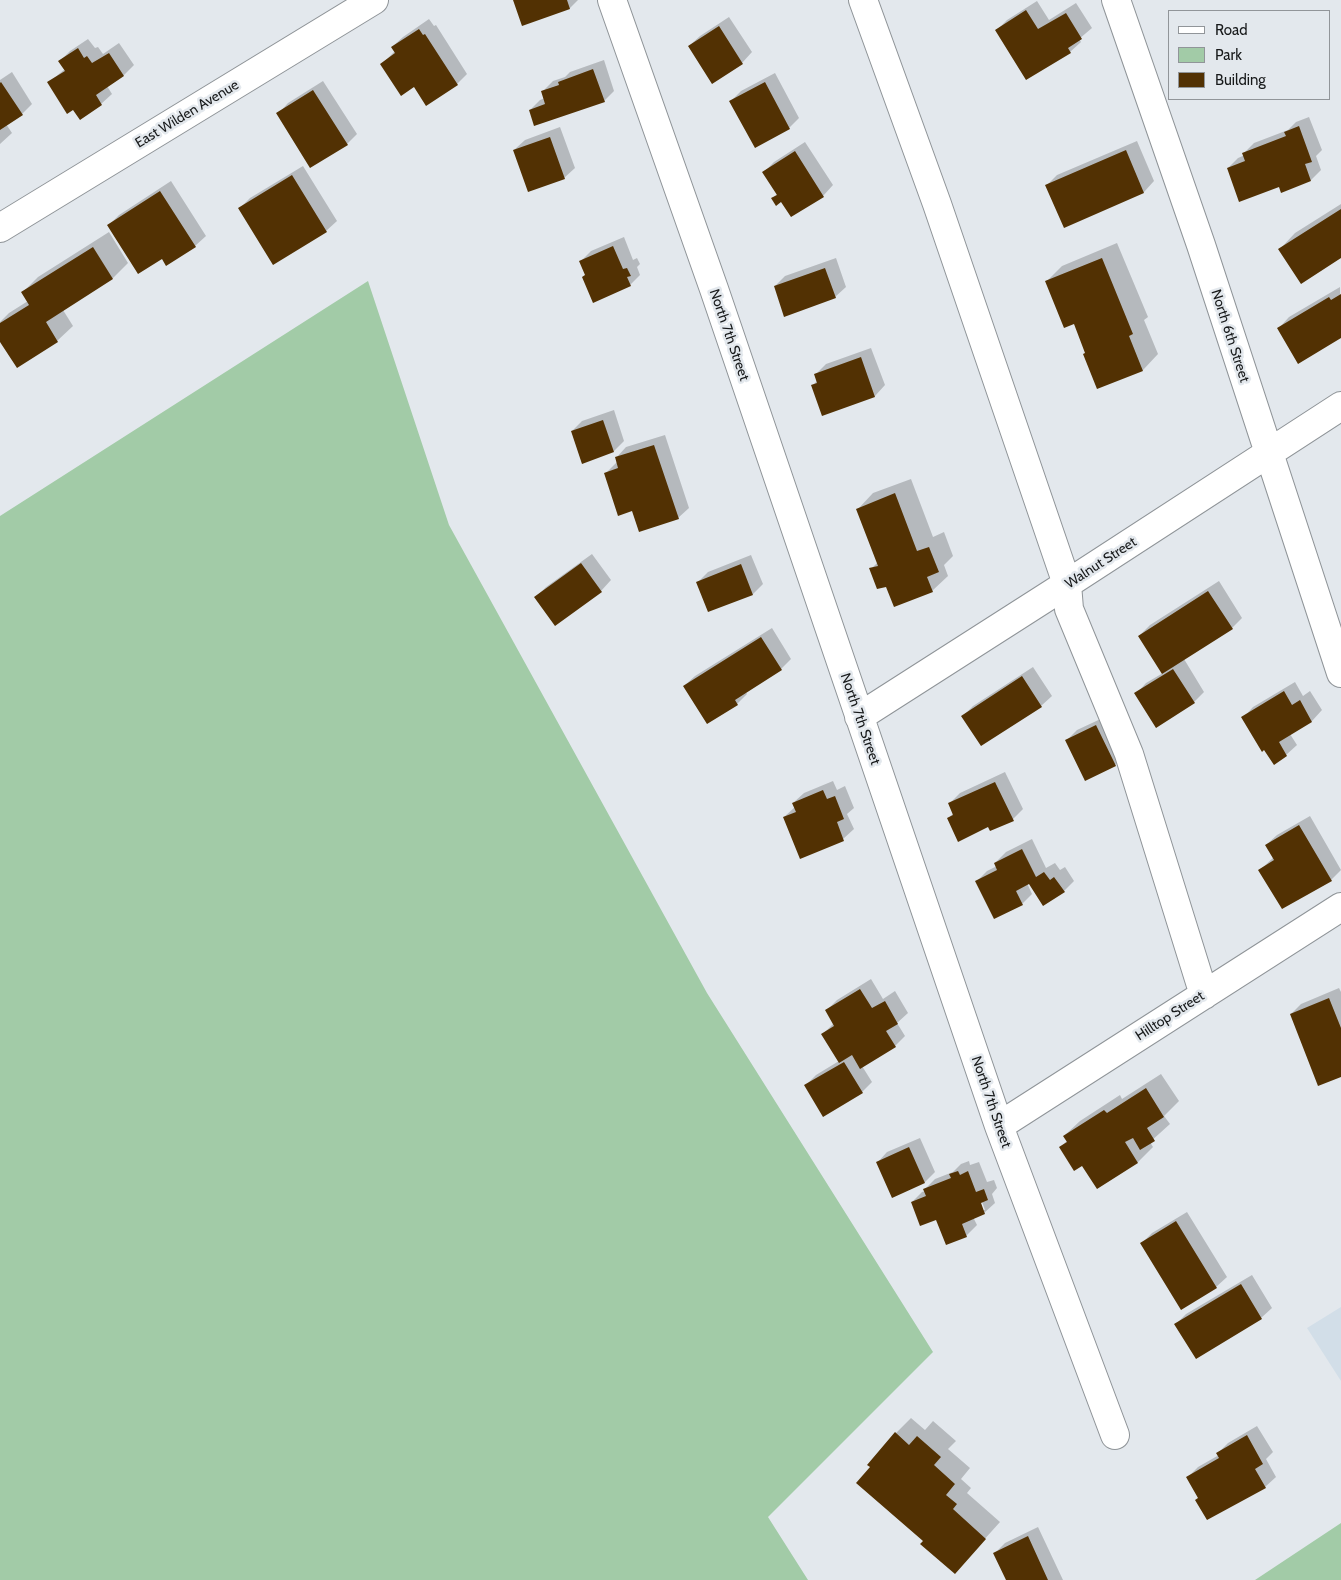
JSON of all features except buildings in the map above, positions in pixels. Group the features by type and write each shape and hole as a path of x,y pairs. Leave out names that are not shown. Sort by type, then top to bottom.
{"street":[{"name":"East Wilden Avenue","path":"0,228 374,0"},
{"name":"North 7th Street","path":"612,0 720,308 999,1126 1115,1435"},
{"path":"863,0 937,204 1067,584 1070,609 1129,754 1204,995"},
{"name":"North 6th Street","path":"1116,0 1201,245 1341,673"},
{"name":"Walnut Street","path":"859,717 1341,406"},
{"name":"Hilltop Street","path":"999,1126 1341,907"}],"shaded area":[{"path":"1341,1307 1341,1381 1307,1328"}],"green space":[{"path":"368,281 449,525 707,993 933,1352 768,1517 808,1580 0,1580 0,516"},
{"path":"1341,1523 1341,1580 1255,1580"}]}
